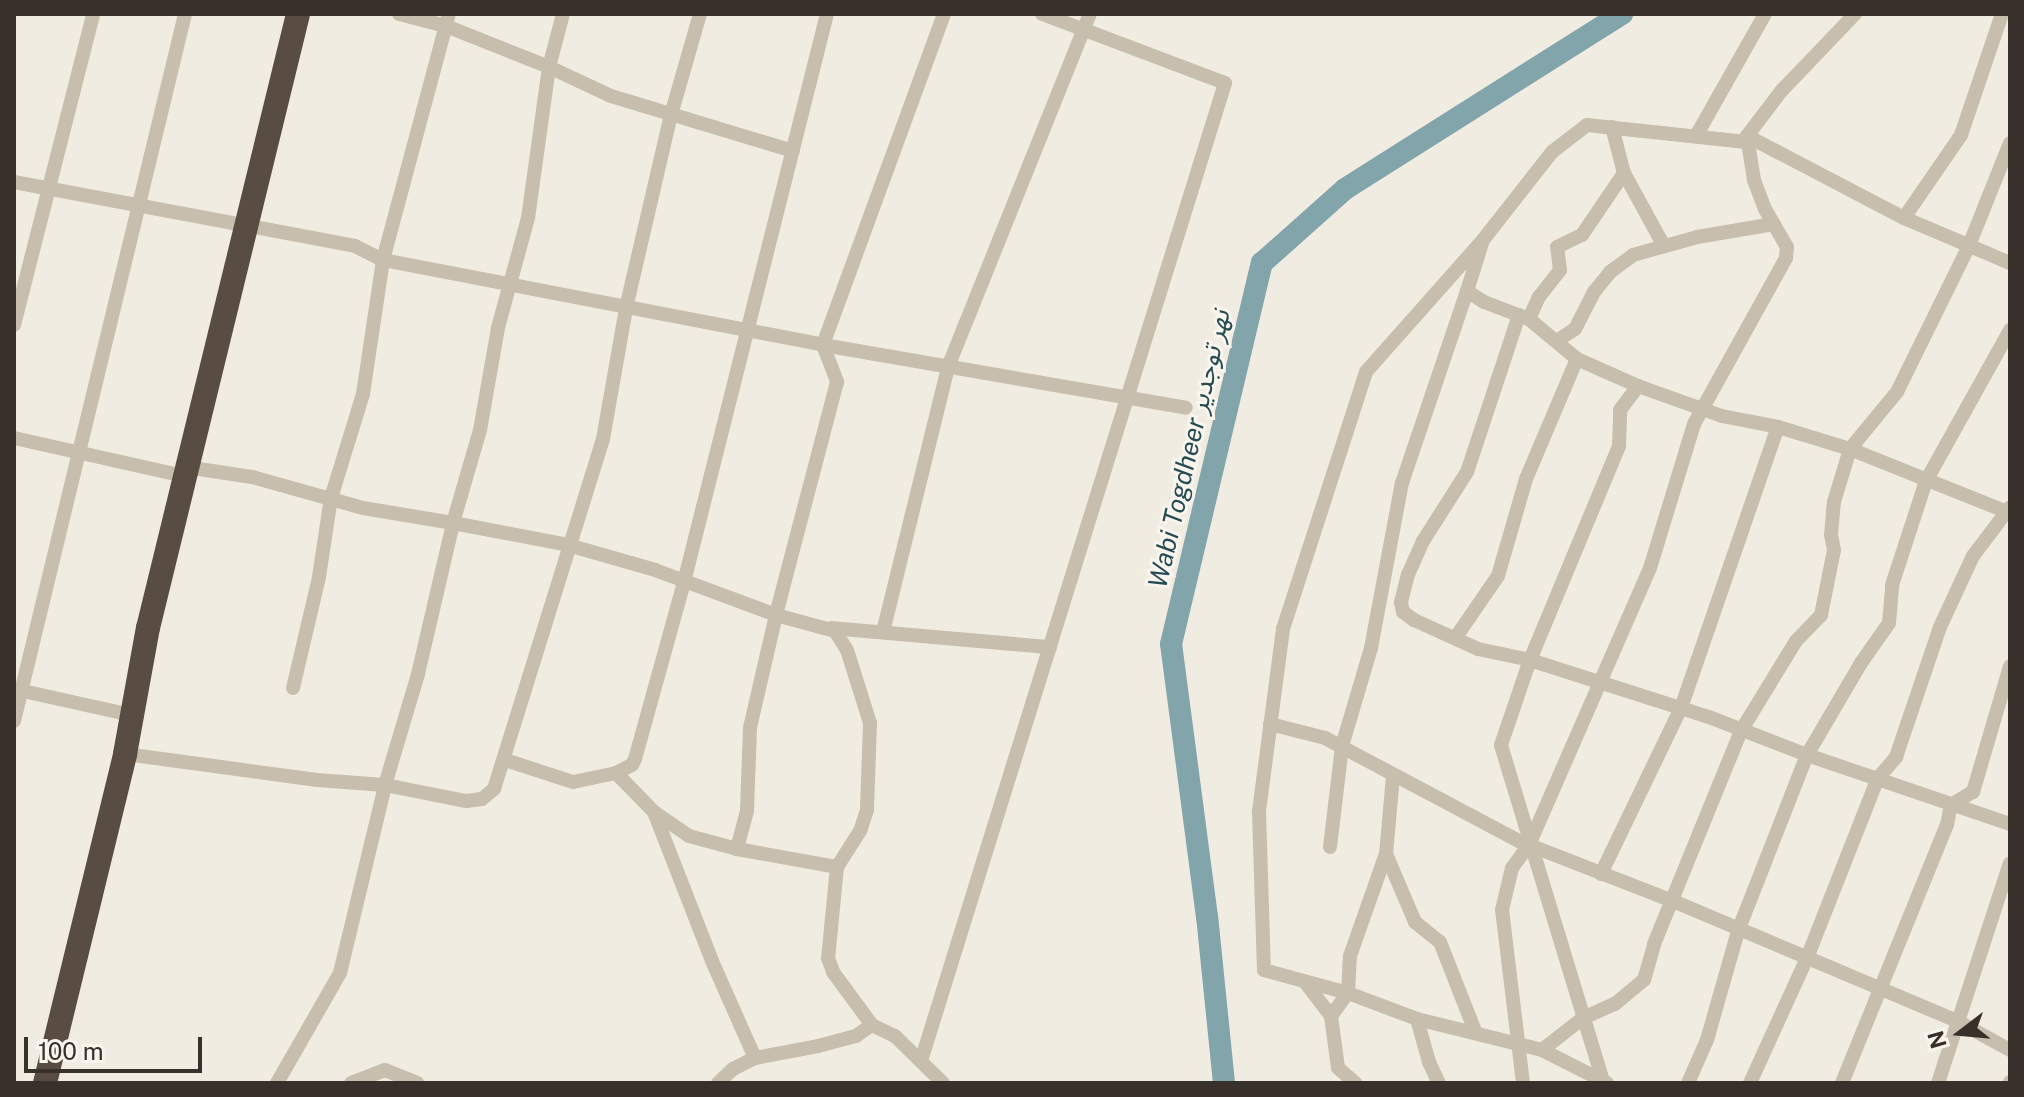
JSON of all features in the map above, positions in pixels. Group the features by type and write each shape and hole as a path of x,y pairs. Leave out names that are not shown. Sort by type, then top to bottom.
{"highway":[{"path":"45,1083 125,754 185,471 298,14"}],"street":[{"path":"14,325 93,14"},
{"path":"14,721 17,690 80,453 185,14"},
{"path":"399,14 447,20 611,96 793,151"},
{"path":"277,1083 332,992 340,973 385,785 418,674 453,523 480,430 498,328 528,218 549,67 563,14"},
{"path":"125,754 317,780 385,785 466,801 482,799 494,789 603,439 626,308 671,115 700,14"},
{"path":"505,760 573,782 616,773 632,765 635,759 684,582 827,14"},
{"path":"737,849 747,811 750,728 837,382 823,345 944,14"},
{"path":"921,1061 1225,83 1042,14"},
{"path":"883,632 948,367 1090,14"},
{"path":"1696,136 1765,14"},
{"path":"1523,1083 1502,910 1512,868 1529,845 1596,684 1650,568 1694,424 1786,258 1787,247 1754,180 1746,139 1782,90 1855,14"},
{"path":"1904,218 1961,135 2002,14"},
{"path":"293,688 319,577 331,498 363,394 383,260 447,20"},
{"path":"1605,1082 1542,1050 1417,1019 1348,993 1264,970 1259,812 1283,629 1366,372 1483,240 1552,152 1587,125 1746,139 1904,218 1968,248 2010,263"},
{"path":"1612,127 1624,173 1664,246"},
{"path":"1542,1050 1583,1018 1615,1004 1644,980 1654,944 1741,731 1796,641 1821,615 1834,550 1831,535 1834,502 1850,449 1897,392 1968,248 2010,143"},
{"path":"1624,173 1582,235 1557,247 1560,270 1524,317 1467,472 1423,541 1402,596 1403,612 1414,620 1492,654 1530,660 1596,684 1681,708 1807,755 2010,824"},
{"path":"14,182 355,246 383,260 626,308 1186,408"},
{"path":"1558,340 1575,329 1610,272 1633,255 1774,224"},
{"path":"1330,847 1342,746 1371,648 1402,483 1483,240"},
{"path":"1467,291 1484,302 1524,317 1558,340 1577,359 1638,386 1703,410 1778,427 1850,449 2009,511 1973,556 1940,627 1896,757 1878,778 1807,958 1750,1083"},
{"path":"1688,1083 1707,1040 1738,931 1807,755 1861,663 1889,623 1892,585 1926,481 2010,330"},
{"path":"1456,637 1498,576 1526,479 1577,359"},
{"path":"1605,1082 1529,845 1501,745 1530,660 1619,446 1620,410 1638,386"},
{"path":"1601,874 1681,708 1778,427"},
{"path":"14,438 185,471 252,477 363,508 568,545 776,615 831,628 1050,647"},
{"path":"831,628 847,650 870,723 867,810 860,831 837,867 828,958 833,972 872,1025 895,1036 943,1083"},
{"path":"1842,1083 1947,825 1951,805 1973,792 2010,666"},
{"path":"17,690 131,715"},
{"path":"1270,724 1342,746 1393,776 1529,845 1673,901 1959,1022 2010,1050"},
{"path":"616,773 654,812 689,836 737,849 837,867"},
{"path":"1331,1016 1348,993 1350,956 1386,854 1393,776"},
{"path":"654,812 712,961 755,1058"},
{"path":"1386,854 1415,922 1440,942 1475,1031"},
{"path":"1938,1083 2010,863"},
{"path":"1304,982 1331,1016 1338,1068 1355,1083"},
{"path":"1417,1019 1429,1062 1439,1083"},
{"path":"718,1083 733,1069 755,1058 856,1036 872,1025"},
{"path":"351,1083 385,1070 417,1083"}],"waterway":[{"name":"Wabi Togdheer نهر توجدير","path":"1224,1083 1207,917 1171,644 1262,263 1345,189 1622,14"}]}
